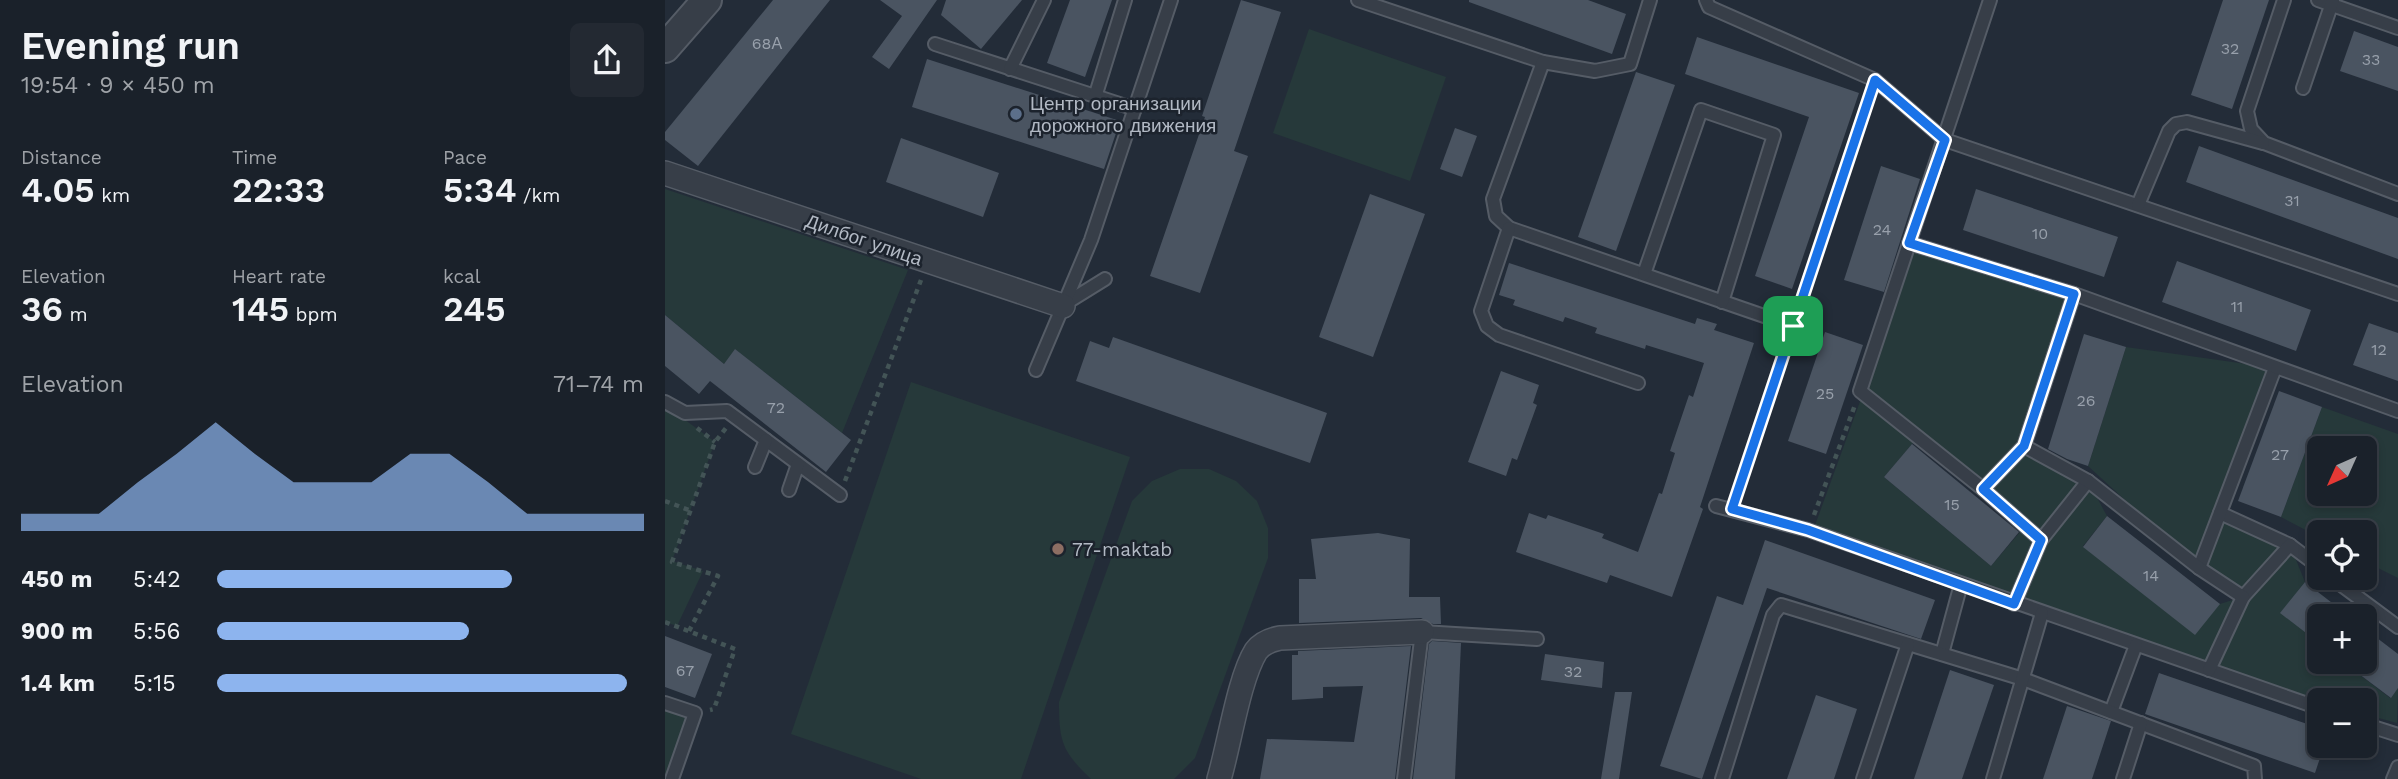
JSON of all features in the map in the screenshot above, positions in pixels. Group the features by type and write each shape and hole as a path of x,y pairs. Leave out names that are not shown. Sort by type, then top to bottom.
{"street":[{"path":"665,48 707,0"},
{"name":"Дилбог улица","path":"665,173 1063,306"},
{"path":"1219,779 1243,684 1255,652 1269,640 1422,632"}],"lane":[{"path":"1010,69 1044,0"},
{"path":"1095,97 1125,0"},
{"path":"1036,370 1091,240 1171,0"},
{"path":"1358,0 1543,62 1595,71 1630,64 1650,0"},
{"path":"1706,0 1709,6 1875,80 1945,140 2398,294"},
{"path":"1990,0 1860,391 1983,489 2041,540"},
{"path":"2264,143 2251,129 2247,111 2284,0"},
{"path":"2318,0 2398,28"},
{"path":"2302,88 2333,0"},
{"path":"935,44 1135,109"},
{"path":"1543,62 1493,199 1496,216 1509,228 1793,326"},
{"path":"1644,274 1701,110 1774,135 1722,302"},
{"path":"2139,205 2169,131 2176,124 2187,122 2264,143 2398,194"},
{"path":"1509,228 1481,311 1487,326 1499,335 1638,383"},
{"path":"1909,243 2074,294 2398,411"},
{"path":"1063,306 1105,279"},
{"path":"1983,489 2024,446 2074,294"},
{"path":"2199,568 2275,368"},
{"path":"665,402 685,413 727,411 840,495"},
{"path":"755,467 766,440"},
{"path":"2024,446 2088,481 2199,568 2243,597"},
{"path":"789,490 797,464"},
{"path":"2014,604 2041,540 2088,481"},
{"path":"1716,506 1808,530 2014,604 2307,704"},
{"path":"2220,513 2290,545 2307,558"},
{"path":"2209,670 2243,597 2290,545"},
{"path":"1942,654 1961,584"},
{"path":"2348,590 2398,628"},
{"path":"1722,779 1773,615 1781,605 2023,679 2253,766 2255,779"},
{"path":"1993,779 2042,613"},
{"path":"1404,779 1422,632 1537,639"},
{"path":"1863,779 1907,644"},
{"path":"2111,712 2136,645"},
{"path":"665,703 695,713 672,779"},
{"path":"2123,779 2141,723"},
{"path":"2377,728 2398,735"},
{"path":"2393,779 2398,767"}],"path":[{"path":"1732,509 1875,80"},
{"path":"840,495 927,261"},
{"path":"1808,530 1860,391"},
{"path":"689,631 718,576 672,562 715,442 736,417"},
{"path":"665,501 689,510"},
{"path":"665,622 735,649 714,709 695,713"}],"shaded area":[{"path":"1309,29 1446,77 1410,181 1273,133"},
{"path":"665,189 908,270 842,433 736,350 724,364 665,315"},
{"path":"1909,243 2074,294 2025,445 2088,481 2107,516 2083,546 2220,604 2242,597 2199,568 2088,466 2126,347 2275,368 2220,513 2290,545 2305,582 2281,613 2307,634 2307,674 2359,674 2377,688 2307,688 2307,698 2209,670 1814,528 1862,396 1913,443 1884,477 1991,566 2020,532 2039,539 1864,389"},
{"path":"911,382 1130,457 1021,779 921,779 791,734"},
{"path":"665,405 715,442 672,561 703,571 677,626 665,622"},
{"path":"2322,407 2398,434 2398,578 2377,568 2377,520 2307,520 2307,531 2281,517 2307,447 2307,506 2377,506 2377,436 2311,436"},
{"path":"1180,469 1209,469 1236,481 1257,501 1268,528 1268,558 1195,758 1174,779 1091,779 1074,761 1064,745 1059,702 1132,501 1152,481"},
{"path":"2377,688 2390,698 2398,688 2397,723 2377,718"},
{"path":"665,708 686,716 665,778"}],"building":[{"path":"773,0 830,0 698,166 665,140 665,132"},
{"path":"880,0 937,0 889,69 872,57 902,16"},
{"path":"946,0 1022,0 981,49 941,15"},
{"path":"1070,0 1112,0 1085,77 1047,63"},
{"path":"1241,0 1281,12 1234,151 1248,156 1200,293 1150,276 1205,117 1202,116"},
{"path":"1469,0 1588,0 1626,14 1612,54"},
{"path":"2223,0 2269,0 2232,109 2191,95"},
{"path":"2354,31 2398,47 2398,91 2340,71"},
{"path":"1697,37 1859,93 1792,289 1755,276 1809,117 1685,74"},
{"name":"Центр организации дорожного движения","path":"927,59 1120,121 1104,169 912,107"},
{"path":"1636,72 1675,85 1616,251 1578,237"},
{"path":"1455,128 1477,136 1462,177 1440,169"},
{"path":"901,138 999,173 983,217 886,182"},
{"path":"2199,146 2398,218 2398,259 2186,182"},
{"path":"1881,166 1920,179 1884,292 1844,280"},
{"path":"1976,189 2118,237 2104,277 1963,230"},
{"path":"1370,194 1425,214 1373,357 1319,337"},
{"path":"2177,261 2311,310 2296,351 2162,302"},
{"path":"1509,263 1695,324 1697,318 1717,324 1714,330 1754,343 1700,507 1703,509 1672,597 1610,575 1607,583 1516,552 1529,513 1546,519 1548,515 1604,534 1602,538 1638,552 1659,493 1662,494 1675,453 1670,451 1689,395 1693,397 1704,363 1646,345 1645,349 1595,333 1597,328 1565,317 1563,322 1513,305 1515,300 1499,295"},
{"path":"665,315 724,364 735,349 851,440 826,472 710,381 699,394 665,366"},
{"path":"2369,323 2398,333 2398,381 2353,365"},
{"path":"1825,332 1863,345 1826,454 1788,441"},
{"path":"2084,334 2126,347 2088,466 2048,449"},
{"path":"1113,337 1327,413 1310,463 1076,381 1090,341 1109,348"},
{"path":"1501,371 1539,385 1533,403 1537,405 1517,460 1512,458 1506,476 1468,462"},
{"path":"2279,391 2322,407 2311,436 2307,436 2307,447 2281,517 2238,501"},
{"path":"1912,444 2019,532 1991,566 1884,477"},
{"path":"2107,516 2220,604 2195,635 2083,547"},
{"path":"1378,533 1410,539 1409,597 1440,597 1441,624 1433,624 1421,618 1299,623 1299,579 1316,579 1311,539"},
{"path":"1765,540 1935,600 1921,639 1767,588 1702,779 1660,766 1717,596 1743,605"},
{"path":"2305,582 2307,590 2315,590 2333,604 2307,604 2307,634 2280,613"},
{"path":"665,636 712,654 695,698 665,687"},
{"path":"2377,638 2398,654 2398,688 2391,698 2359,674 2377,674"},
{"path":"1432,641 1461,643 1455,779 1413,779 1429,644"},
{"path":"1411,646 1395,779 1260,779 1267,739 1354,742 1363,686 1323,687 1323,698 1292,700 1292,655 1298,655 1298,651"},
{"path":"1545,654 1604,662 1602,688 1541,680"},
{"path":"1950,670 1994,685 1962,779 1914,779"},
{"path":"2159,673 2307,724 2307,758 2320,758 2315,773 2145,714"},
{"path":"1615,692 1632,692 1619,779 1601,779"},
{"path":"1816,695 1857,709 1834,779 1787,779"},
{"path":"2067,706 2111,721 2092,779 2043,779"}],"place":[{"name":"Центр организации дорожного движения","path":"1016,114"},
{"name":"77-maktab","path":"1058,549"}],"route":[{"path":"1875,80 1945,140 1909,243 2074,294 2024,446 1983,489 2041,540 2014,604 1808,530 1732,509 1793,326 1875,80"}]}
